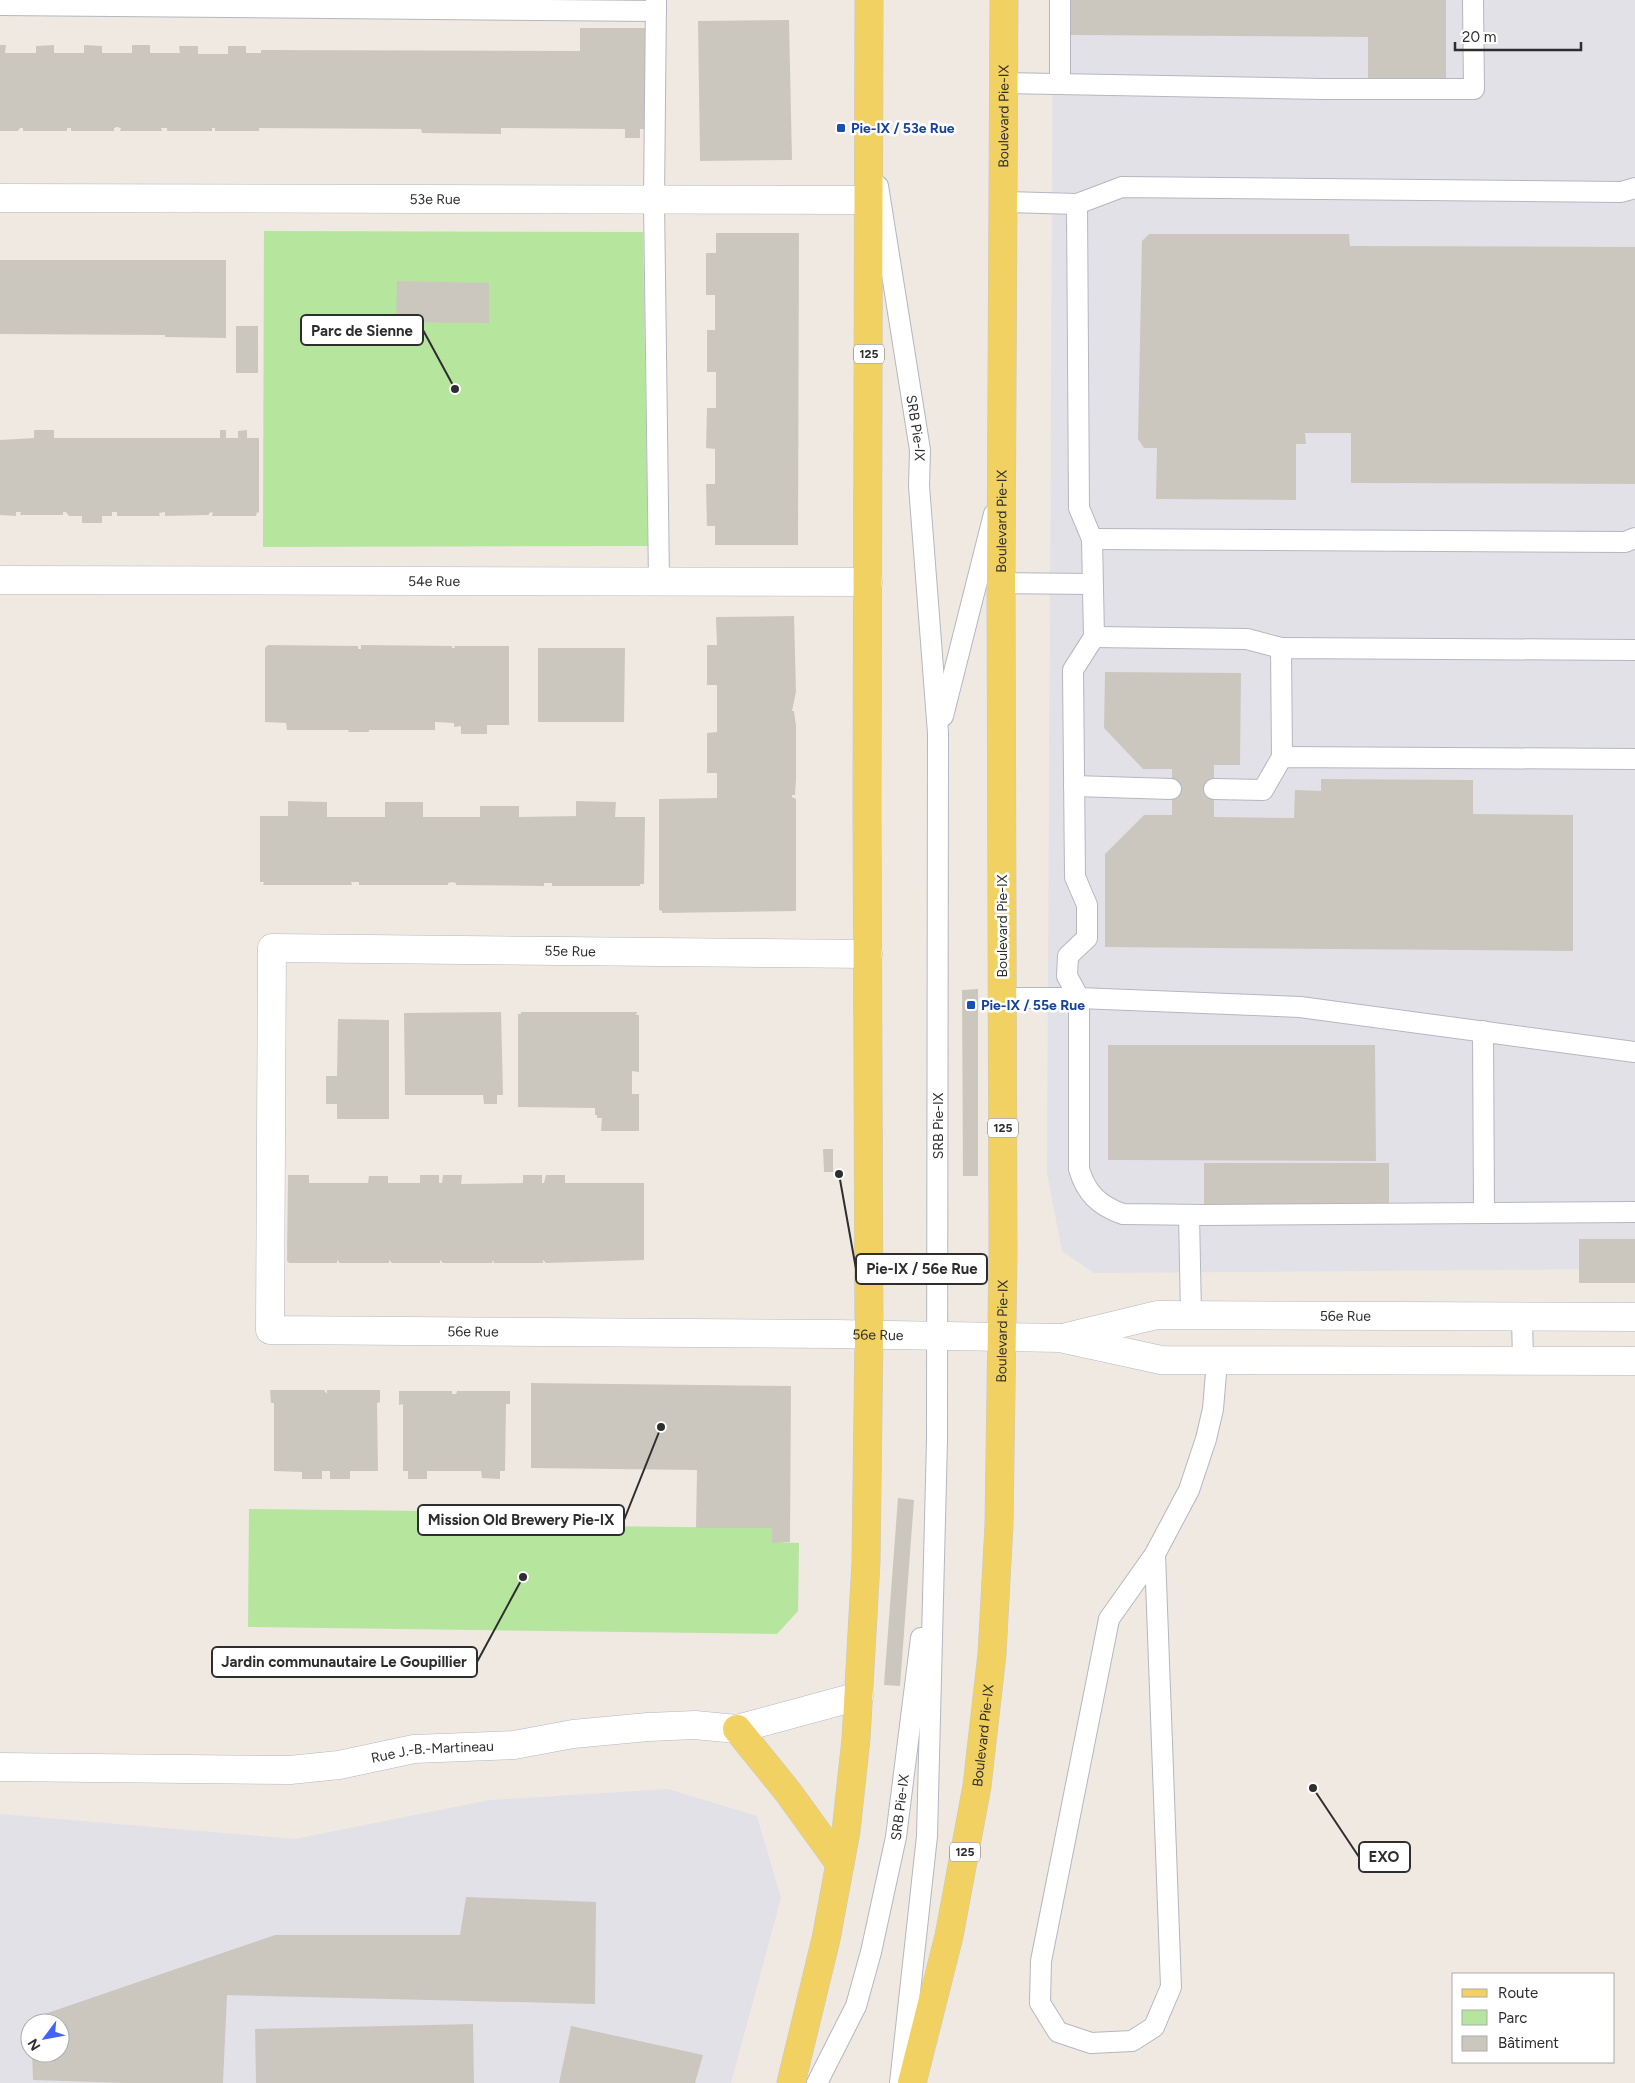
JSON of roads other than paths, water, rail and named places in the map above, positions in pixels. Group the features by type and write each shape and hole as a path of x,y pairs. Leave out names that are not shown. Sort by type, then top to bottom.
{"main road":[{"name":"125","path":"791,2083 826,1939 851,1795 859,1696 866,1562 869,1335 869,0"},
{"name":"Boulevard Pie-IX","path":"912,2083 949,1936 983,1746 992,1644 999,1525 1003,1255 1001,583 1004,0"},
{"path":"737,1729 788,1792 840,1864"}],"street":[{"name":"53e Rue","path":"0,198 869,200"},
{"name":"54e Rue","path":"0,580 868,582"},
{"name":"55e Rue","path":"272,948 868,954"},
{"name":"56e Rue","path":"272,948 270,1330 1060,1338 1161,1360 1635,1361"},
{"name":"56e Rue","path":"1060,1338 1158,1315 1635,1317"},
{"name":"Rue J.-B.-Martineau","path":"0,1767 290,1770 339,1765 414,1749 514,1745 573,1734 648,1727 695,1725 737,1729 859,1696"}],"lane":[{"path":"1060,0 1060,84"},
{"path":"1004,83 1323,89 1474,89 1473,0"},
{"path":"0,5 656,6 654,201 659,582"},
{"name":"SRB Pie-IX","path":"869,127 920,450 919,486 938,733 938,1336 936,1519 927,1836 900,2083"},
{"path":"1003,202 1077,204 1122,187 1621,192 1635,188"},
{"path":"1077,204 1079,508 1092,540 1094,637 1073,670 1075,877 1087,905 1087,938 1068,956 1068,976 1079,998 1078,1158 1079,1169 1087,1189 1102,1205 1123,1214 1635,1212"},
{"name":"SRB Pie-IX","path":"938,733 1002,485"},
{"path":"1092,540 1625,542 1635,538"},
{"path":"1001,583 1092,584"},
{"path":"1094,637 1247,638 1281,648 1635,650"},
{"path":"1214,788 1263,790 1282,757 1281,648"},
{"path":"1282,757 1635,759"},
{"path":"1074,786 1171,789"},
{"path":"1002,998 1079,998 1300,1007 1635,1052"},
{"path":"1483,1031 1484,1213"},
{"path":"1189,1215 1191,1315"},
{"path":"1522,1318 1523,1361"},
{"path":"1155,1554 1171,1986 1154,2027 1132,2041 1091,2043 1058,2032 1040,2003 1041,1960 1109,1619 1155,1554 1189,1490 1206,1440 1213,1409 1217,1361"},
{"name":"SRB Pie-IX","path":"816,2083 856,2006 871,1952 889,1871 896,1837 936,1519"}],"place":[{"name":"Pie-IX / 53e Rue","path":"841,128"},
{"name":"Parc de Sienne","path":"455,389"},
{"name":"Pie-IX / 55e Rue","path":"971,1005"},
{"name":"Pie-IX / 56e Rue","path":"839,1174"},
{"name":"Mission Old Brewery Pie-IX","path":"661,1427"},
{"name":"Jardin communautaire Le Goupillier","path":"523,1577"},
{"name":"EXO","path":"1313,1788"}]}
